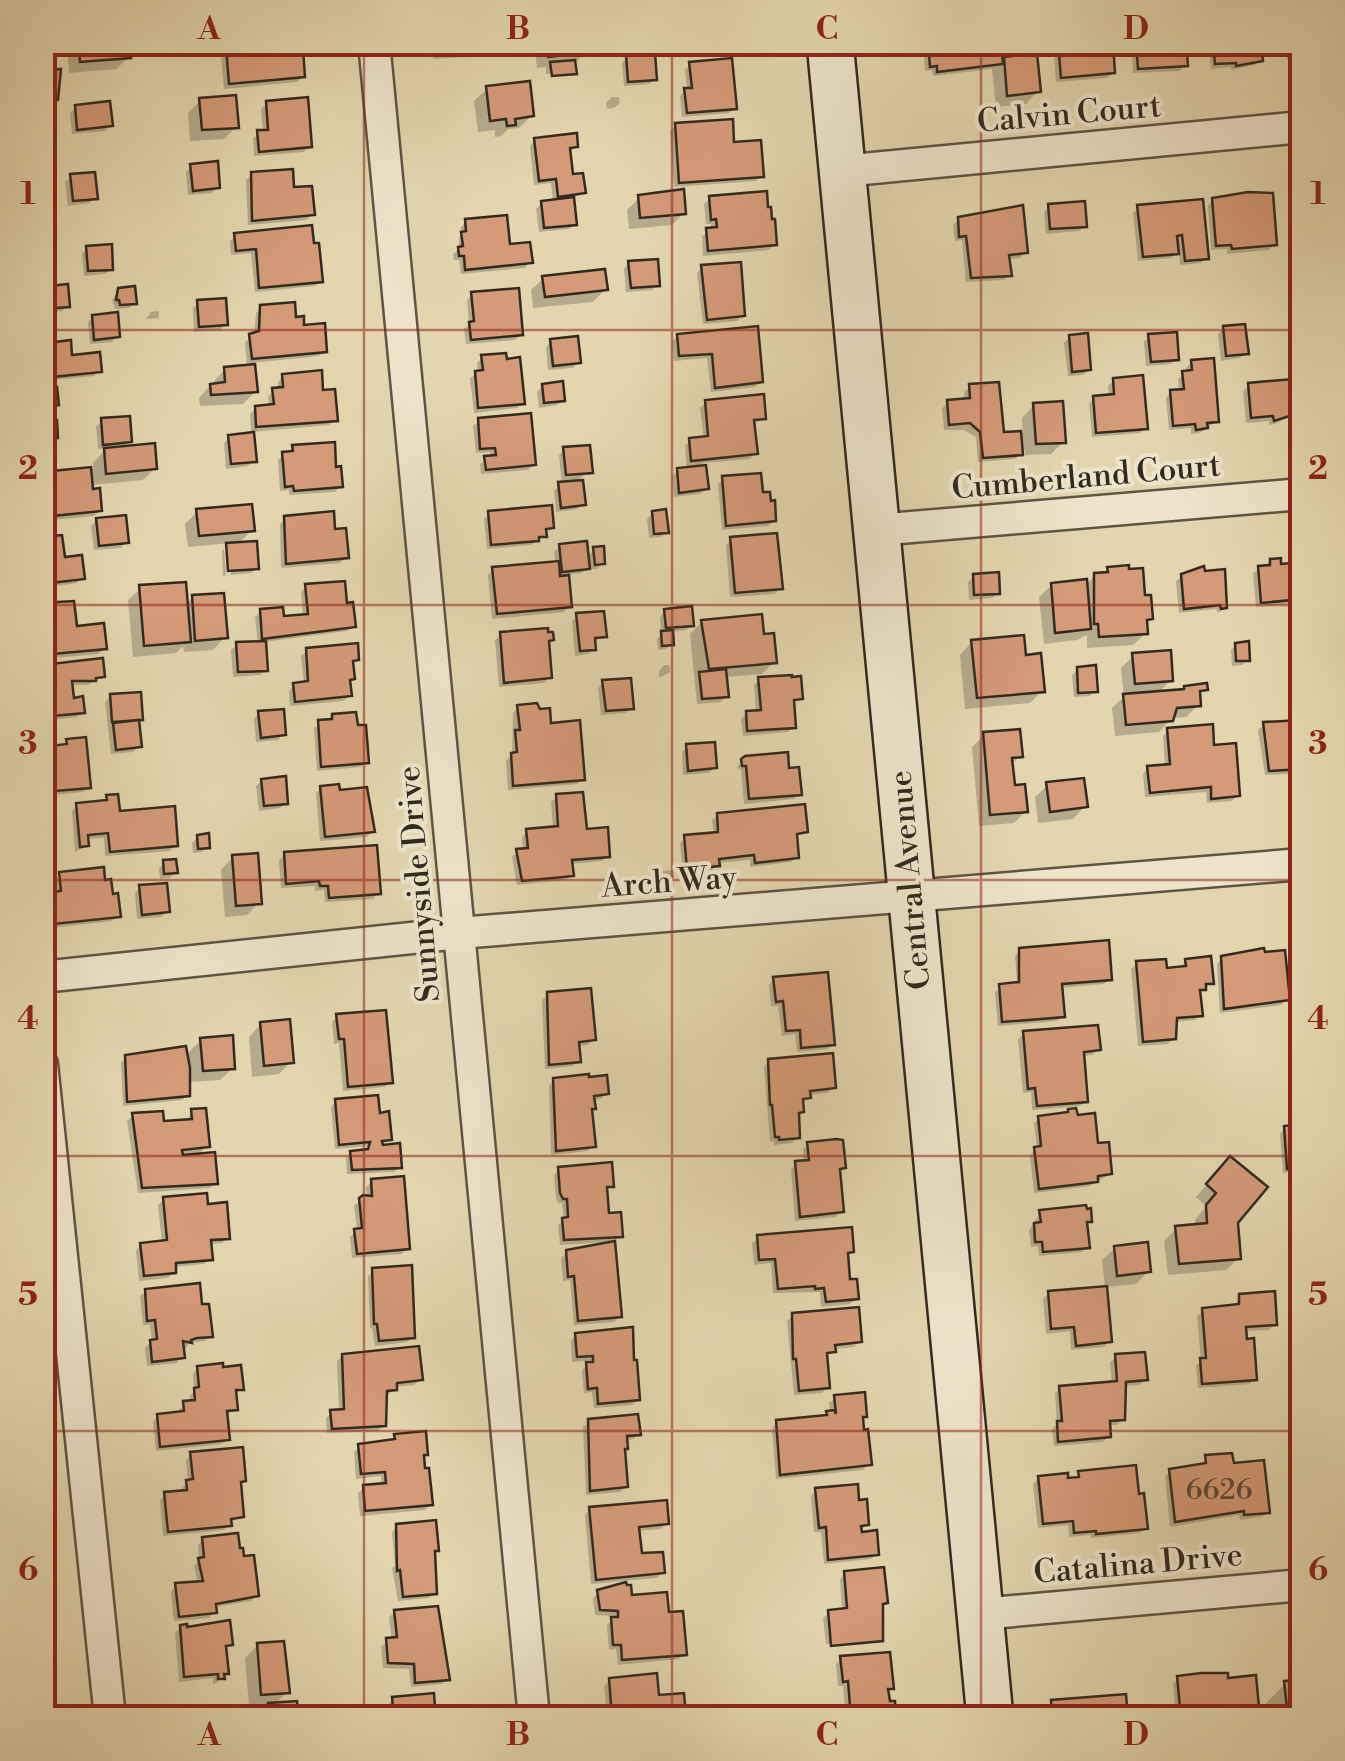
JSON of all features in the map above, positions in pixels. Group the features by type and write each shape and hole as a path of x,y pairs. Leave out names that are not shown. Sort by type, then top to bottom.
{"main road":[{"name":"Central Avenue","path":"830,42 990,1718"}],"street":[{"name":"Sunnyside Drive","path":"374,42 534,1718"},
{"name":"Calvin Court","path":"842,170 1302,127"},
{"name":"Cumberland Court","path":"876,530 1302,494"},
{"name":"Arch Way","path":"42,977 459,933 1302,864"},
{"path":"42,1064 110,1718"},
{"name":"Catalina Drive","path":"980,1614 1302,1585"}],"building":[{"path":"78,42 130,42 131,58 80,62"},
{"path":"189,42 214,42 215,50 189,52"},
{"path":"239,42 292,42 292,49 303,48 305,77 229,84 226,47 239,46"},
{"path":"444,42 480,42 480,46 444,48"},
{"path":"547,42 588,42 589,53 548,57"},
{"path":"928,42 1001,42 1003,64 937,72 937,66 930,67"},
{"path":"1058,42 1113,42 1115,73 1061,78"},
{"path":"1136,42 1186,42 1188,66 1138,69"},
{"path":"1213,42 1261,42 1263,61 1236,66 1215,64"},
{"path":"655,53 657,80 628,82 626,55"},
{"path":"1037,53 1041,92 1007,96 1004,57"},
{"path":"732,58 737,109 687,113 684,88 692,88 689,62"},
{"path":"575,60 577,74 552,76 550,62"},
{"path":"61,69 58,100 42,102 42,71"},
{"path":"530,81 534,116 515,119 516,125 507,126 506,119 490,121 486,86"},
{"path":"236,95 239,128 202,130 199,98"},
{"path":"308,97 312,147 259,152 257,130 268,130 266,101"},
{"path":"110,101 113,126 77,130 75,105"},
{"path":"733,119 734,142 761,140 764,177 679,183 675,123"},
{"path":"52,129 53,140 44,141 46,170 42,170 42,130"},
{"path":"577,133 578,147 570,148 573,174 583,173 586,193 558,197 556,179 539,181 534,138"},
{"path":"218,161 220,188 193,191 190,164"},
{"path":"293,169 294,187 312,186 315,215 252,221 251,172"},
{"path":"95,172 98,199 73,201 70,174"},
{"path":"684,189 686,214 640,218 638,195"},
{"path":"767,191 777,245 708,251 706,228 717,227 716,219 711,220 709,196"},
{"path":"1293,191 1302,191 1302,231 1296,231"},
{"path":"1248,192 1273,193 1277,245 1232,249 1231,245 1216,246 1212,198"},
{"path":"574,197 577,225 544,228 541,201"},
{"path":"1203,199 1209,259 1185,261 1182,235 1177,236 1179,254 1143,257 1137,205"},
{"path":"47,200 54,237 42,238 42,201"},
{"path":"1085,201 1087,227 1050,229 1048,204"},
{"path":"1023,205 1028,253 1009,255 1012,276 971,278 966,236 959,237 958,217"},
{"path":"507,215 510,244 530,242 533,263 465,270 464,256 459,256 458,247 463,246 461,232 466,231 465,219"},
{"path":"312,225 314,243 319,243 323,282 259,288 256,249 236,251 234,233"},
{"path":"112,244 113,270 88,271 86,246"},
{"path":"42,257 50,286 68,284 70,307 42,309"},
{"path":"658,259 660,286 631,288 628,261"},
{"path":"741,262 745,316 707,320 701,265"},
{"path":"605,269 608,290 545,297 542,276"},
{"path":"135,286 137,304 120,305 116,300 118,288"},
{"path":"519,288 523,335 471,340 471,292"},
{"path":"226,298 228,325 199,327 197,300"},
{"path":"295,302 296,317 304,316 304,325 325,323 327,352 252,359 249,334 259,331 260,305"},
{"path":"118,312 120,337 94,340 92,315"},
{"path":"1245,324 1249,354 1226,356 1223,326"},
{"path":"52,326 54,342 71,340 72,355 100,352 102,372 42,378 42,327"},
{"path":"758,326 763,382 715,388 712,354 679,356 677,334"},
{"path":"1177,332 1179,360 1151,362 1148,334"},
{"path":"1088,333 1091,370 1072,372 1069,335"},
{"path":"578,336 581,363 553,366 550,339"},
{"path":"506,353 507,359 520,357 525,404 478,408 475,371 483,370 481,355"},
{"path":"1214,358 1219,422 1196,430 1195,424 1173,426 1170,390 1184,389 1182,371 1192,370 1191,360"},
{"path":"255,364 258,392 211,395 210,384 225,382 224,367"},
{"path":"322,370 323,390 335,389 338,421 256,427 255,406 274,404 272,388 283,387 282,374"},
{"path":"1143,375 1148,429 1096,433 1093,396 1114,394 1113,378"},
{"path":"1293,379 1296,414 1274,421 1273,416 1251,418 1248,383"},
{"path":"563,381 565,401 544,403 542,384"},
{"path":"999,382 1004,432 1021,431 1023,455 983,458 980,432 970,423 949,425 947,400 970,398 969,384"},
{"path":"57,387 59,405 45,406 47,421 57,420 58,438 42,439 42,389"},
{"path":"764,394 766,419 754,420 758,454 691,461 689,438 708,436 705,400"},
{"path":"1063,401 1066,443 1036,444 1033,403"},
{"path":"531,413 536,465 486,470 484,456 496,455 495,448 480,449 478,418"},
{"path":"130,416 132,442 103,445 101,418"},
{"path":"254,432 257,462 231,464 228,435"},
{"path":"335,442 336,467 341,466 343,487 294,491 293,486 285,487 282,452 293,451 292,445"},
{"path":"155,443 157,469 106,474 104,448"},
{"path":"590,445 593,473 566,475 563,447"},
{"path":"706,465 709,489 679,493 677,468"},
{"path":"91,467 93,489 100,488 102,511 42,517 42,472"},
{"path":"761,473 763,492 770,492 771,501 775,500 776,521 726,526 722,476"},
{"path":"583,480 586,505 561,508 558,482"},
{"path":"252,504 255,531 199,536 196,509"},
{"path":"552,505 554,528 546,529 547,537 491,545 488,511"},
{"path":"666,509 669,533 654,534 652,511"},
{"path":"334,511 335,529 346,528 349,558 286,564 284,516"},
{"path":"126,515 129,543 99,546 96,518"},
{"path":"777,533 783,589 735,593 730,537"},
{"path":"62,535 65,557 82,555 85,579 42,584 42,537"},
{"path":"257,541 259,569 228,571 226,543"},
{"path":"587,541 590,569 562,572 559,544"},
{"path":"604,546 605,564 595,565 593,547"},
{"path":"1281,558 1281,564 1302,562 1302,599 1261,603 1258,566"},
{"path":"559,561 560,576 569,575 572,607 497,614 492,567"},
{"path":"1129,565 1129,569 1143,568 1145,595 1151,595 1153,619 1147,620 1148,634 1099,637 1098,624 1094,624 1094,573"},
{"path":"1204,566 1205,571 1225,569 1227,608 1221,609 1220,605 1184,609 1181,574"},
{"path":"999,572 1000,594 974,595 973,574"},
{"path":"1087,579 1091,629 1055,633 1051,583"},
{"path":"345,581 347,603 353,602 356,627 262,639 260,609 283,607 284,616 308,614 305,584"},
{"path":"186,582 191,642 144,646 139,585"},
{"path":"224,593 228,638 195,641 192,595"},
{"path":"74,601 77,626 104,623 107,649 42,655 42,603"},
{"path":"692,606 694,626 666,628 664,609"},
{"path":"604,611 607,637 595,638 596,650 580,651 576,613"},
{"path":"762,614 764,634 774,633 777,663 709,669 701,620"},
{"path":"548,628 554,640 549,641 552,678 504,683 500,632"},
{"path":"673,630 674,645 662,646 661,631"},
{"path":"1024,635 1026,655 1041,653 1045,692 977,698 971,640"},
{"path":"266,641 268,671 238,672 236,642"},
{"path":"1249,641 1250,661 1236,661 1235,643"},
{"path":"358,643 359,660 353,661 355,679 350,680 352,696 295,702 293,683 308,681 306,648"},
{"path":"1171,650 1173,681 1135,684 1132,653"},
{"path":"103,658 105,677 72,681 74,698 83,696 85,713 42,717 42,665"},
{"path":"1096,665 1098,692 1078,693 1077,667"},
{"path":"726,669 729,697 702,699 699,672"},
{"path":"801,676 803,699 794,700 796,728 747,731 746,711 761,710 758,677"},
{"path":"631,678 634,709 606,711 602,680"},
{"path":"1207,683 1208,690 1200,691 1201,706 1177,708 1173,721 1126,725 1123,694"},
{"path":"141,692 143,720 112,722 110,694"},
{"path":"537,703 540,709 550,708 551,723 580,720 585,780 513,786 511,753 517,752 515,730 520,730 517,705"},
{"path":"284,709 286,735 261,738 258,711"},
{"path":"356,712 358,725 366,725 369,763 321,767 318,720"},
{"path":"139,720 142,747 116,750 113,723"},
{"path":"1302,720 1302,769 1269,771 1263,722"},
{"path":"1213,724 1214,745 1236,743 1240,796 1211,799 1211,787 1150,793 1147,766 1170,764 1167,728"},
{"path":"1020,729 1023,757 1012,758 1015,785 1025,784 1028,812 990,815 983,732"},
{"path":"86,737 91,788 43,792 42,747"},
{"path":"715,742 717,768 688,771 686,744"},
{"path":"788,752 789,768 799,767 802,795 749,799 746,766 742,766 741,759"},
{"path":"286,776 288,804 264,806 261,779"},
{"path":"1084,778 1088,807 1050,812 1046,782"},
{"path":"339,784 340,790 367,787 375,832 325,837 320,786"},
{"path":"583,792 587,829 608,827 610,857 572,860 574,876 522,881 516,849 528,848 526,829 558,826 556,794"},
{"path":"118,794 120,811 175,806 178,846 110,852 108,833 88,835 89,846 80,847 76,803 107,800 106,795"},
{"path":"805,804 808,832 797,834 799,858 755,863 754,855 719,859 720,866 687,869 684,835 718,832 717,813"},
{"path":"209,833 210,848 198,849 197,835"},
{"path":"377,845 381,894 329,898 328,886 320,886 319,881 286,884 284,852"},
{"path":"258,853 262,904 236,906 232,855"},
{"path":"176,859 178,873 164,874 163,860"},
{"path":"104,867 105,880 111,879 113,894 118,893 121,917 54,924 51,892 61,891 59,872"},
{"path":"167,883 170,912 142,915 139,885"},
{"path":"1109,940 1112,980 1062,984 1065,1017 1002,1022 999,984 1019,982 1019,948"},
{"path":"1264,948 1265,952 1285,950 1290,1000 1224,1009 1221,956"},
{"path":"1211,956 1214,984 1206,984 1206,990 1200,990 1203,1016 1177,1018 1176,1039 1143,1042 1136,961 1166,959 1167,968 1186,966 1185,959"},
{"path":"828,972 835,1045 801,1048 800,1030 786,1031 783,1001 776,1002 773,977"},
{"path":"591,988 596,1040 579,1042 581,1062 549,1065 547,992"},
{"path":"386,1010 393,1083 348,1087 344,1039 339,1039 336,1014"},
{"path":"290,1019 294,1063 264,1066 260,1022"},
{"path":"1098,1025 1101,1050 1084,1052 1088,1102 1037,1106 1035,1088 1028,1089 1023,1031"},
{"path":"233,1035 235,1069 203,1071 200,1038"},
{"path":"186,1046 190,1096 127,1102 125,1055"},
{"path":"833,1053 836,1088 810,1091 811,1098 803,1099 804,1112 799,1113 800,1138 779,1140 775,1137 770,1105 768,1059"},
{"path":"607,1075 609,1094 594,1096 596,1147 556,1151 553,1078"},
{"path":"378,1095 380,1113 389,1111 392,1140 382,1141 383,1145 400,1143 402,1168 352,1170 350,1151 368,1149 370,1142 339,1145 335,1099"},
{"path":"206,1108 210,1147 182,1150 183,1155 215,1152 218,1184 142,1188 132,1113 163,1111 164,1121 192,1119 191,1109"},
{"path":"1076,1108 1078,1115 1095,1113 1098,1143 1109,1142 1112,1174 1098,1176 1098,1182 1039,1189 1034,1147 1041,1146 1038,1116"},
{"path":"1302,1124 1302,1171 1294,1172 1294,1168 1287,1169 1284,1126"},
{"path":"843,1140 846,1168 840,1169 844,1212 800,1217 795,1161 809,1160 807,1142"},
{"path":"1230,1156 1268,1187 1238,1223 1241,1259 1179,1264 1175,1226 1207,1223 1206,1205 1216,1193 1206,1184"},
{"path":"612,1162 614,1187 607,1187 609,1213 621,1212 623,1237 564,1240 562,1218 568,1217 567,1199 560,1193 558,1167"},
{"path":"404,1176 410,1249 357,1254 354,1229 362,1228 359,1198 372,1196 371,1179"},
{"path":"207,1193 208,1204 227,1202 230,1239 211,1240 213,1260 176,1263 176,1273 144,1276 140,1243 167,1240 163,1197"},
{"path":"1086,1205 1091,1208 1092,1222 1087,1222 1090,1248 1043,1252 1042,1242 1035,1242 1034,1223 1041,1222 1039,1210"},
{"path":"852,1227 850,1279 857,1279 859,1299 826,1302 824,1288 815,1286 778,1289 775,1259 759,1260 757,1235"},
{"path":"615,1241 622,1317 578,1321 574,1276 568,1277 566,1250"},
{"path":"1148,1242 1151,1272 1117,1276 1114,1246"},
{"path":"412,1265 415,1338 379,1341 374,1324 372,1268"},
{"path":"200,1283 202,1304 209,1304 213,1337 197,1338 192,1343 183,1341 185,1358 152,1362 150,1340 157,1339 155,1320 147,1321 145,1289"},
{"path":"1107,1286 1112,1342 1076,1346 1074,1327 1051,1329 1048,1291"},
{"path":"1275,1291 1277,1325 1246,1327 1247,1339 1254,1338 1257,1380 1202,1384 1200,1358 1206,1358 1202,1308 1239,1304 1239,1294"},
{"path":"859,1307 862,1342 835,1345 836,1352 827,1353 830,1388 799,1391 793,1359 792,1313"},
{"path":"633,1327 640,1400 598,1404 597,1388 588,1389 586,1362 593,1362 593,1356 577,1357 575,1333"},
{"path":"419,1346 423,1380 397,1383 397,1390 387,1391 386,1426 332,1429 330,1410 344,1409 342,1354"},
{"path":"1145,1352 1148,1380 1126,1382 1125,1420 1110,1421 1111,1437 1058,1442 1057,1421 1062,1421 1059,1386 1117,1381 1115,1354"},
{"path":"223,1363 223,1367 241,1365 244,1390 236,1390 238,1410 227,1411 230,1440 160,1447 157,1414 184,1411 183,1401 195,1400 194,1388 199,1387 197,1366"},
{"path":"865,1392 864,1430 868,1429 872,1465 780,1475 776,1420 827,1415 826,1411 834,1410 836,1414 834,1395"},
{"path":"638,1414 641,1435 627,1436 625,1449 628,1487 590,1491 588,1419"},
{"path":"426,1431 425,1468 429,1468 433,1505 365,1511 363,1485 386,1483 385,1472 361,1474 358,1444 395,1439 394,1434"},
{"path":"243,1447 244,1517 231,1519 232,1526 168,1532 164,1492 187,1490 186,1480 193,1479 190,1452"},
{"path":"1232,1453 1234,1463 1264,1460 1270,1513 1244,1515 1244,1511 1175,1522 1169,1469 1206,1463 1205,1455"},
{"path":"1136,1465 1148,1529 1074,1533 1073,1521 1043,1524 1038,1476 1068,1473 1068,1478 1079,1477 1078,1471"},
{"path":"858,1484 859,1500 867,1499 869,1525 861,1526 862,1532 877,1530 879,1555 828,1560 826,1527 819,1528 815,1488"},
{"path":"667,1500 669,1524 639,1527 642,1553 663,1552 665,1573 596,1580 589,1507"},
{"path":"436,1520 437,1594 403,1597 400,1570 397,1571 396,1524"},
{"path":"238,1533 244,1556 254,1555 259,1596 216,1604 217,1613 179,1617 175,1583 203,1581 198,1558 204,1557 202,1537"},
{"path":"884,1567 888,1603 883,1604 883,1641 831,1646 828,1610 847,1608 844,1571"},
{"path":"626,1582 631,1585 632,1595 667,1592 669,1612 683,1611 687,1655 622,1660 621,1645 613,1645 611,1617 618,1617 618,1611 600,1610 597,1590"},
{"path":"438,1606 450,1680 415,1683 414,1664 388,1663 386,1638 397,1637 394,1610"},
{"path":"230,1620 233,1645 226,1646 229,1674 224,1674 225,1679 218,1679 218,1674 184,1677 180,1625"},
{"path":"284,1641 290,1693 261,1695 257,1643"},
{"path":"890,1652 894,1689 888,1689 890,1701 895,1701 896,1718 851,1718 848,1681 843,1682 840,1656"},
{"path":"657,1673 659,1695 684,1693 686,1718 612,1718 609,1678"},
{"path":"1228,1673 1228,1678 1256,1675 1260,1718 1181,1718 1177,1676"},
{"path":"1302,1680 1302,1718 1288,1718 1284,1681"},
{"path":"434,1693 435,1708 444,1708 445,1718 394,1718 392,1697"},
{"path":"1126,1694 1128,1718 1052,1718 1051,1700"},
{"path":"297,1701 299,1718 269,1718 268,1703"}]}
